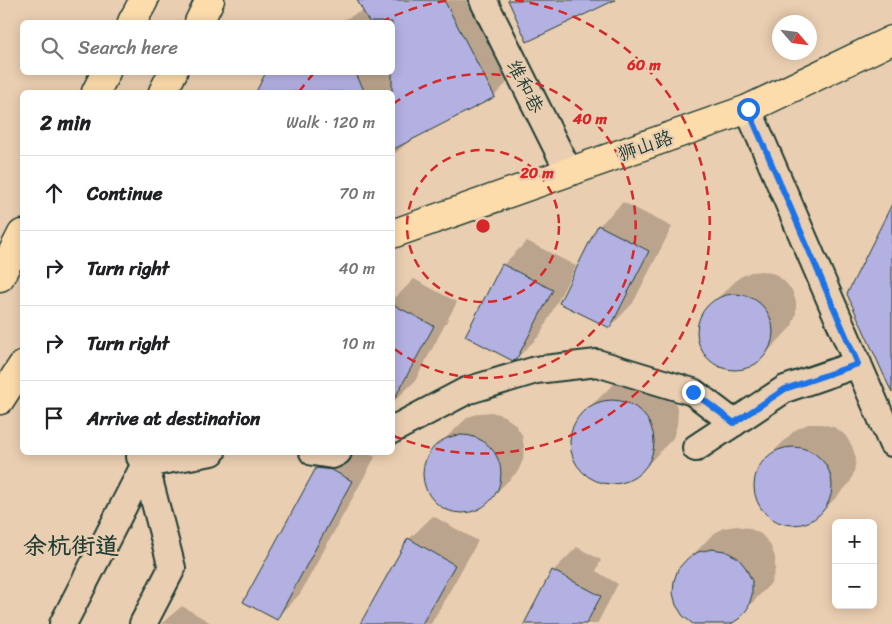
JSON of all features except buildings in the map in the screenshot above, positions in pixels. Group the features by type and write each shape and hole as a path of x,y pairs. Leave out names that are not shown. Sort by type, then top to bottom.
{"main road":[{"path":"133,20 144,0"},
{"path":"199,20 210,0"},
{"name":"狮山路","path":"395,233 748,109 892,40"},
{"path":"97,90 104,75"},
{"path":"164,90 172,75"},
{"path":"0,277 20,238"},
{"path":"0,372 20,366"},
{"path":"0,400 20,368"}],"street":[{"name":"维和巷","path":"483,0 569,172"},
{"path":"748,109 892,443"},
{"path":"395,428 466,391 536,370 597,363 693,392 734,423"},
{"path":"696,448 785,389 858,364"},
{"path":"141,458 176,455"},
{"path":"63,624 141,458"},
{"path":"141,458 172,568 143,624"}],"district":[{"name":"余杭街道","path":"71,546"}],"route":[{"path":"693,392 734,423 785,389 858,364 748,109"}]}
